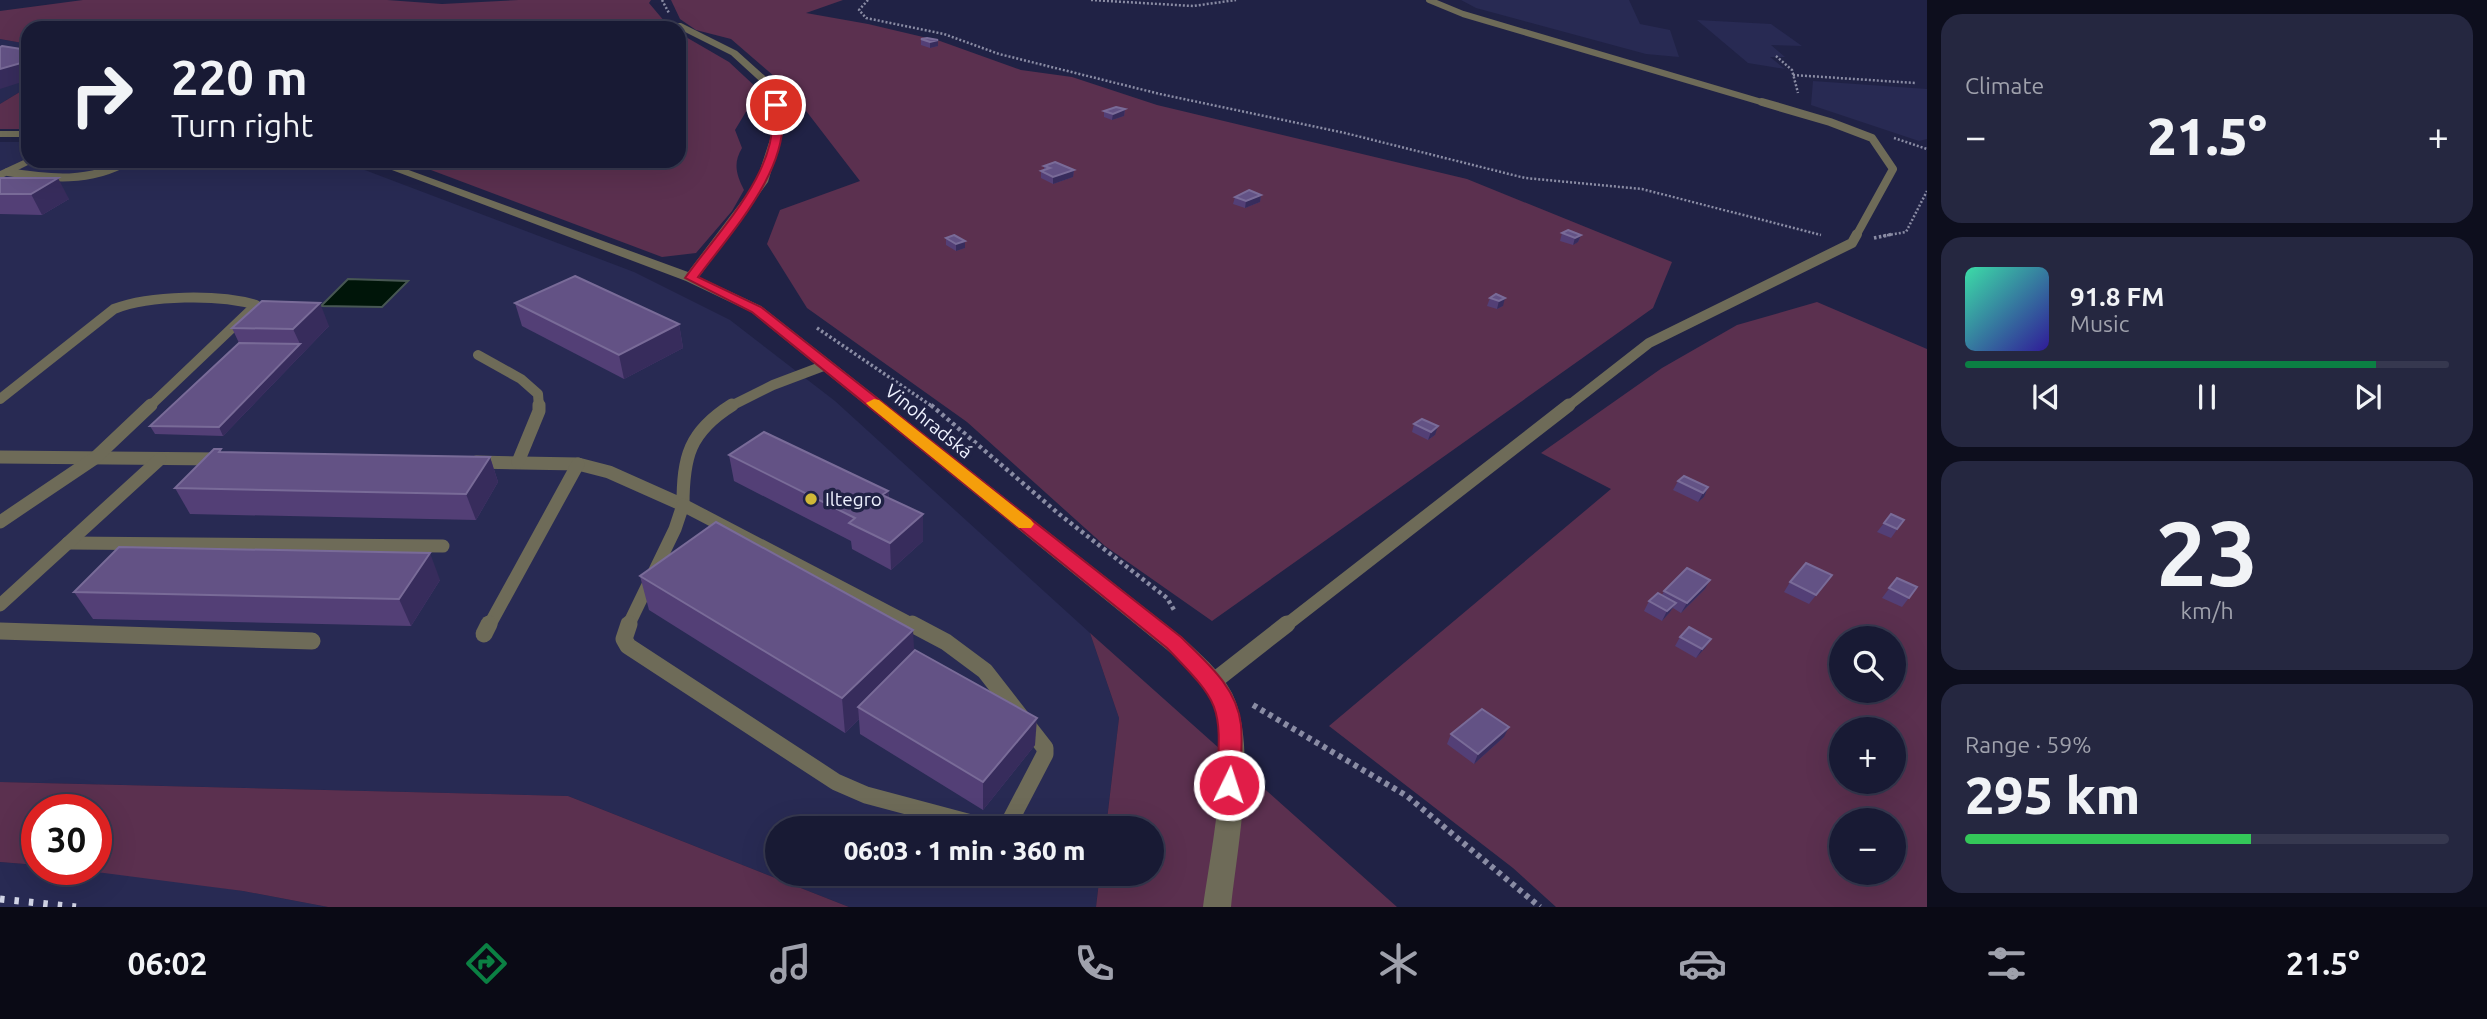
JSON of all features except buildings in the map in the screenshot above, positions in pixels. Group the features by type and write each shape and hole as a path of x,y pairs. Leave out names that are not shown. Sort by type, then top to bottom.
{"street":[{"path":"686,29 734,54 772,87 780,124 762,182 691,278"},
{"path":"0,134 21,134"},
{"path":"4,174 21,165"},
{"name":"Vinohradská","path":"393,168 691,278 756,309 1174,643 1213,682 1225,702 1231,724 1231,760 1217,907"}],"lane":[{"path":"1213,682 1649,343 1854,239 1893,169 1872,138 1803,114 1463,14 1429,0"},
{"path":"4,174 45,178 76,177 113,168"},
{"path":"0,399 114,309 125,304 142,301 254,303 254,309 95,458 0,522"},
{"path":"478,355 531,385 538,394 539,411 518,463"},
{"path":"462,462 578,464 609,472 683,505 946,642 985,671 1045,748 1045,754 1010,821 1003,826 986,827 852,790 628,646 624,639 675,529 683,505 688,453 695,436 703,427 748,397 826,365"},
{"path":"0,457 238,460"},
{"path":"0,605 160,459"},
{"path":"484,634 578,464"},
{"path":"68,543 443,546"},
{"path":"0,631 312,641"}],"path":[{"path":"868,0 859,10 866,18 944,34 1013,58 1160,94 1345,133 1525,178 1642,189 1854,239 1881,239 1906,232 1927,191"},
{"path":"1091,0 1193,6 1237,0"},
{"path":"1776,56 1792,70 1803,114"},
{"path":"1793,75 1915,83"},
{"path":"1900,138 1905,136"},
{"path":"1247,702 1407,796 1541,907"}],"shaded area":[{"path":"83,0 387,0 442,4 519,0 651,0 649,3 664,21 21,21 21,43 0,39 0,11"},
{"path":"671,0 843,0 806,13 940,41 1021,70 1072,77 1157,105 1467,179 1672,262 1653,308 1212,621 1105,546 967,422 807,308 767,244 780,210 860,181 790,90 731,39 696,30 680,19"},
{"path":"1461,0 1629,0 1640,24 1670,30 1679,57 1646,54 1476,8"},
{"path":"1697,20 1771,24 1802,46 1771,45 1785,57 1770,57 1785,69 1748,63"},
{"path":"686,37 729,62 759,90 735,130 742,148 737,159 737,169 744,190 732,211 696,253 662,257 426,168 686,168"},
{"path":"0,39 21,43 21,91 0,104"},
{"path":"1813,81 1927,89 1927,139 1919,141 1811,105"},
{"path":"21,91 21,129 0,129 0,104"},
{"path":"0,142 21,142 21,168 359,168 634,272 730,320 835,401 1090,633 1119,718 1107,816 765,816 765,874 568,796 0,782"},
{"path":"348,279 408,281 382,307 321,306"},
{"path":"1817,302 1927,349 1927,907 1556,907 1513,868 1329,726 1611,489 1541,453 1662,368 1737,325"},
{"path":"1090,633 1397,907 1096,907 1098,886 1164,886 1164,816 1107,816 1119,718"},
{"path":"0,782 568,796 765,874 765,886 796,886 849,907 328,907 243,891 112,874 112,794 21,794 21,864 0,862"},
{"path":"0,862 21,864 21,885 112,885 112,873 243,891 328,907 0,907"},
{"path":"796,886 1098,886 1096,907 849,907"}],"railway":[{"path":"0,899 76,907"}],"slow traffic":[{"path":"874,403 1025,524"}],"place":[{"name":"Iltegro","path":"811,499"}],"route":[{"path":"776,105 780,124 762,182 691,278 756,309 1174,643 1213,682 1225,702 1231,724 1229,785"}]}
